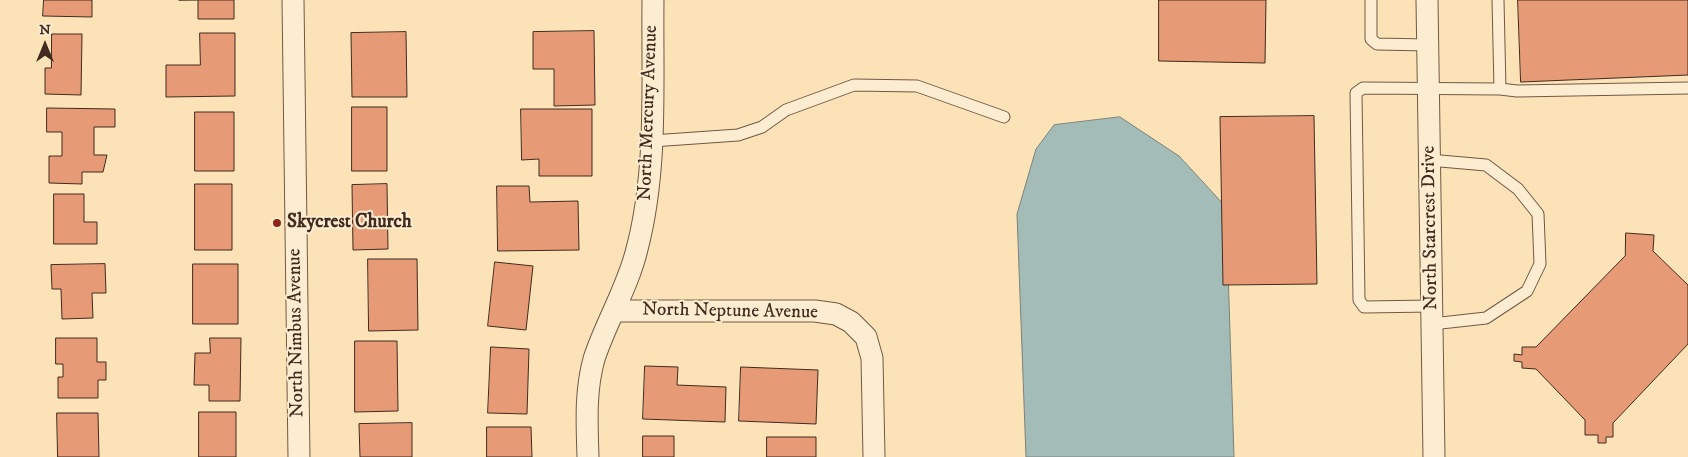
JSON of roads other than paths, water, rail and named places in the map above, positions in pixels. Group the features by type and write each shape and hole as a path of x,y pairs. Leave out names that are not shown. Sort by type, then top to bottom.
{"street":[{"name":"North Nimbus Avenue","path":"293,0 299,457"},
{"name":"North Mercury Avenue","path":"588,457 587,398 594,359 637,251 649,196 652,141 653,0"},
{"name":"North Starcrest Drive","path":"1427,0 1434,457"},
{"name":"North Neptune Avenue","path":"614,311 815,311 836,314 851,322 866,337 872,358 874,457"}],"lane":[{"path":"1371,0 1371,39 1377,44 1428,45"},
{"path":"1498,0 1500,89"},
{"path":"652,141 738,135 762,127 786,110 854,85 917,86 1004,117"},
{"path":"1429,160 1486,165 1518,189 1538,214 1540,264 1527,291 1486,318 1364,308 1359,300 1356,94 1363,88 1500,89 1517,91 1688,88"}],"water":[{"path":"1120,117 1179,156 1226,207 1234,457 1026,457 1017,214 1036,149 1054,125"}],"place":[{"name":"Skycrest Church","path":"277,223"}]}
